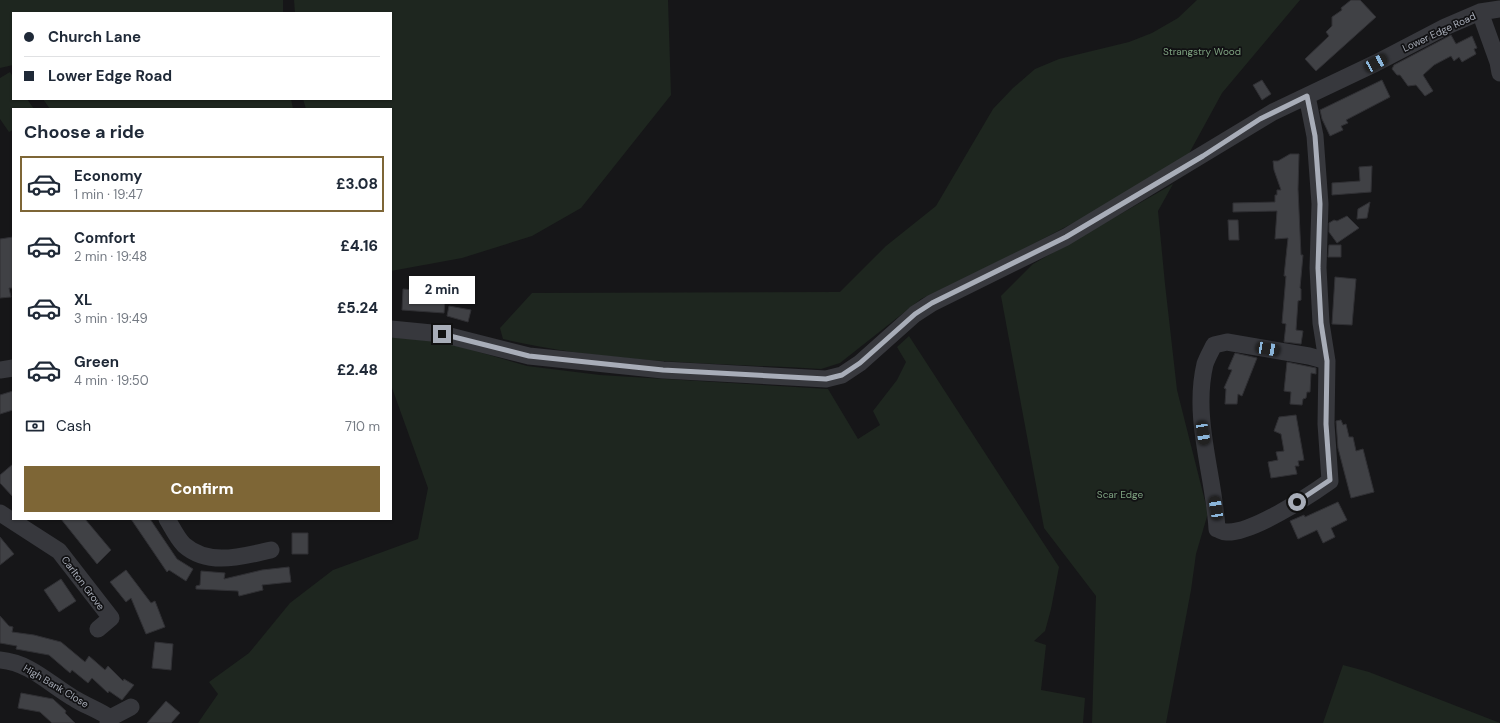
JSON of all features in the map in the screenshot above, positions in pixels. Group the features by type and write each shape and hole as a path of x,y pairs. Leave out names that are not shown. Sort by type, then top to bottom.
{"street":[{"name":"Lower Edge Road","path":"392,330 442,334 529,356 599,364 747,376 820,379 835,377 848,372 860,363 915,314 932,303 1066,237 1203,156 1260,119 1427,35 1480,12 1500,9"},
{"path":"1480,12 1498,62 1500,73"},
{"path":"1307,96 1315,136 1320,204 1318,268 1321,323 1327,361 1326,424 1330,480 1297,502 1243,529 1226,532 1217,529 1216,508 1203,433 1200,400 1205,363 1214,345 1227,342 1309,356 1327,361"},
{"path":"0,370 12,368"},
{"name":"Carlton Grove","path":"0,513 52,546 64,557 111,618 98,629"},
{"path":"168,520 185,545 205,555 219,559 271,550"},
{"name":"High Bank Close","path":"0,660 10,661 29,667 74,699 109,720 131,707"}],"green space":[{"path":"0,0 283,0 283,12 12,12 12,65 0,68"},
{"path":"294,0 668,0 671,95 581,208 532,236 462,258 392,271 392,108 306,108 303,100 392,100 392,12 295,12"},
{"name":"Strangstry Wood","path":"1197,0 1300,0 1222,93 1186,159 1077,221 1014,254 921,299 840,363 821,369 661,361 581,353 503,339 500,328 532,293 840,292 886,246 936,206 993,109 1013,88 1035,69 1059,59 1129,42 1152,33 1178,18"},
{"path":"10,72 12,75 12,100 28,100 33,108 12,108 12,130 9,132 0,119 0,78"},
{"path":"44,100 291,100 293,108 49,108"},
{"name":"Scar Edge","path":"1173,184 1158,211 1165,284 1177,390 1208,513 1196,554 1191,590 1166,723 1092,723 1096,596 1044,528 1001,296 1033,264"},
{"path":"909,336 1059,567 1045,631 1034,641 1046,645 1041,690 1085,698 1083,723 198,723 218,694 209,682 249,653 290,603 333,570 418,539 428,488 392,388 392,337 444,342 527,366 600,375 828,389 858,439 880,425 873,411 897,380 906,362 897,347"},
{"path":"1343,665 1369,672 1500,723 1323,723"}],"building":[{"path":"1351,0 1360,0 1376,17 1316,71 1305,59 1329,36 1326,32 1332,26 1332,17 1342,10 1341,8"},
{"path":"1451,35 1456,44 1472,36 1477,48 1474,49 1476,54 1462,62 1459,57 1454,61 1451,56 1434,65 1423,75 1433,91 1425,96 1416,85 1408,86 1400,75 1397,75 1392,69 1394,65"},
{"path":"1262,80 1271,94 1262,100 1253,85"},
{"path":"1382,80 1390,97 1346,120 1348,123 1341,126 1343,130 1330,136 1322,119 1320,110"},
{"path":"1290,154 1299,154 1298,189 1301,255 1303,255 1300,288 1301,300 1298,301 1296,330 1303,331 1301,344 1284,342 1286,324 1282,323 1286,276 1284,276 1288,238 1275,239 1277,211 1233,212 1233,203 1275,202 1277,190 1281,190 1274,170 1273,161 1278,161"},
{"path":"1372,166 1371,192 1332,195 1332,183 1360,181 1359,167"},
{"path":"1370,202 1367,218 1357,219 1358,209"},
{"path":"1347,216 1359,228 1337,243 1329,232 1329,223"},
{"path":"1228,220 1238,220 1239,240 1229,240"},
{"path":"12,237 12,288 9,288 11,297 0,298 0,239"},
{"path":"1329,245 1341,245 1341,257 1328,257"},
{"path":"1335,277 1356,279 1352,325 1332,324"},
{"path":"403,289 436,292 436,299 445,300 444,313 402,310"},
{"path":"449,306 471,310 468,322 447,316"},
{"path":"1235,353 1257,358 1242,396 1238,394 1237,404 1225,404 1226,389 1224,388 1232,370 1228,369"},
{"path":"1287,362 1316,368 1316,374 1311,373 1310,392 1307,392 1306,398 1303,399 1302,405 1290,404 1291,392 1284,391"},
{"path":"12,391 12,410 0,414 0,395"},
{"path":"1296,415 1304,460 1298,461 1299,466 1295,466 1297,474 1271,478 1268,462 1278,460 1276,452 1284,451 1281,434 1274,431 1279,417"},
{"path":"1341,420 1343,425 1346,424 1349,437 1353,437 1356,451 1363,449 1374,492 1351,498 1338,448 1336,421"},
{"path":"12,465 12,496 0,483 0,475"},
{"path":"1338,502 1347,520 1331,528 1335,537 1323,543 1317,530 1298,539 1290,521 1304,515 1305,517"},
{"path":"62,520 86,520 111,550 97,564"},
{"path":"132,520 151,520 177,559 193,569 186,581 169,570 167,572"},
{"path":"292,533 308,533 308,554 292,554"},
{"path":"0,537 14,554 0,565"},
{"path":"289,567 291,582 262,585 263,590 239,596 238,591 196,589 196,586 200,585 201,571 225,573 224,579 262,570"},
{"path":"126,570 151,603 155,601 165,627 146,634 131,598 126,602 110,582"},
{"path":"61,579 76,601 59,612 44,590"},
{"path":"0,616 9,626 13,627 12,632 34,635 61,642 85,662 89,656 105,670 108,666 123,681 124,679 134,685 122,700 109,691 108,693 92,678 88,683 72,670 70,673 49,655 16,649 17,646 0,643"},
{"path":"155,642 173,644 171,670 152,668"},
{"path":"21,693 53,699 66,711 65,713 75,723 52,723 40,712 18,708"},
{"path":"166,701 180,713 171,723 147,723"}],"route":[{"path":"442,334 529,356 607,365 747,376 820,379 835,377 848,372 860,363 915,314 932,303 1066,237 1203,156 1260,119 1307,96 1315,136 1320,204 1318,268 1321,323 1327,361 1326,424 1330,480 1297,502"}]}
